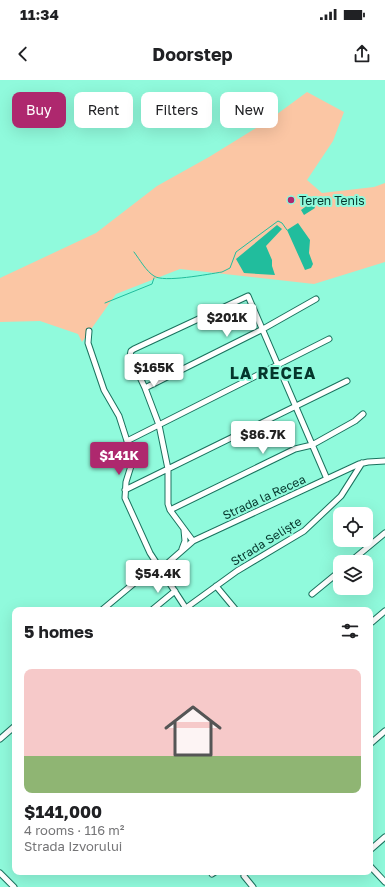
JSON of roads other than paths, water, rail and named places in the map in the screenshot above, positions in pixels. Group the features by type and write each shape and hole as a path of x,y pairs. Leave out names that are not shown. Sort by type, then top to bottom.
{"street":[{"path":"193,541 170,510 168,504 168,469 159,425 145,388 130,356 131,351 248,296 327,479"},
{"path":"145,388 263,330 316,299"},
{"path":"89,331 88,343 104,390 119,416 127,441 130,466 125,490 125,498 150,553 185,607"},
{"path":"127,441 329,339"},
{"path":"125,490 347,381"},
{"path":"170,510 295,449 312,445 355,421 364,414"},
{"name":"Strada la Recea","path":"161,569 193,541 362,463 385,461"},
{"name":"Strada Seliște","path":"189,607 237,571 304,531 341,496 362,463"},
{"path":"180,552 185,541 184,529"},
{"path":"358,555 385,533"},
{"path":"106,607 157,564"},
{"path":"312,594 333,577"},
{"path":"216,586 234,607"},
{"path":"156,607 175,591"},
{"path":"373,621 385,611"},
{"path":"0,738 12,728"},
{"path":"373,741 385,731"},
{"path":"373,847 385,837"},
{"path":"373,869 385,882"},
{"path":"0,873 14,887"},
{"path":"244,876 253,887"}],"waterway":[{"path":"134,252 148,271 159,278 167,279 197,276 222,272 230,268 236,252 278,221 282,223 287,230"},
{"path":"105,303 152,284 154,278"}],"place":[{"name":"Teren Tenis","path":"291,200"}],"district":[{"name":"LA RECEA","path":"273,373"}]}
